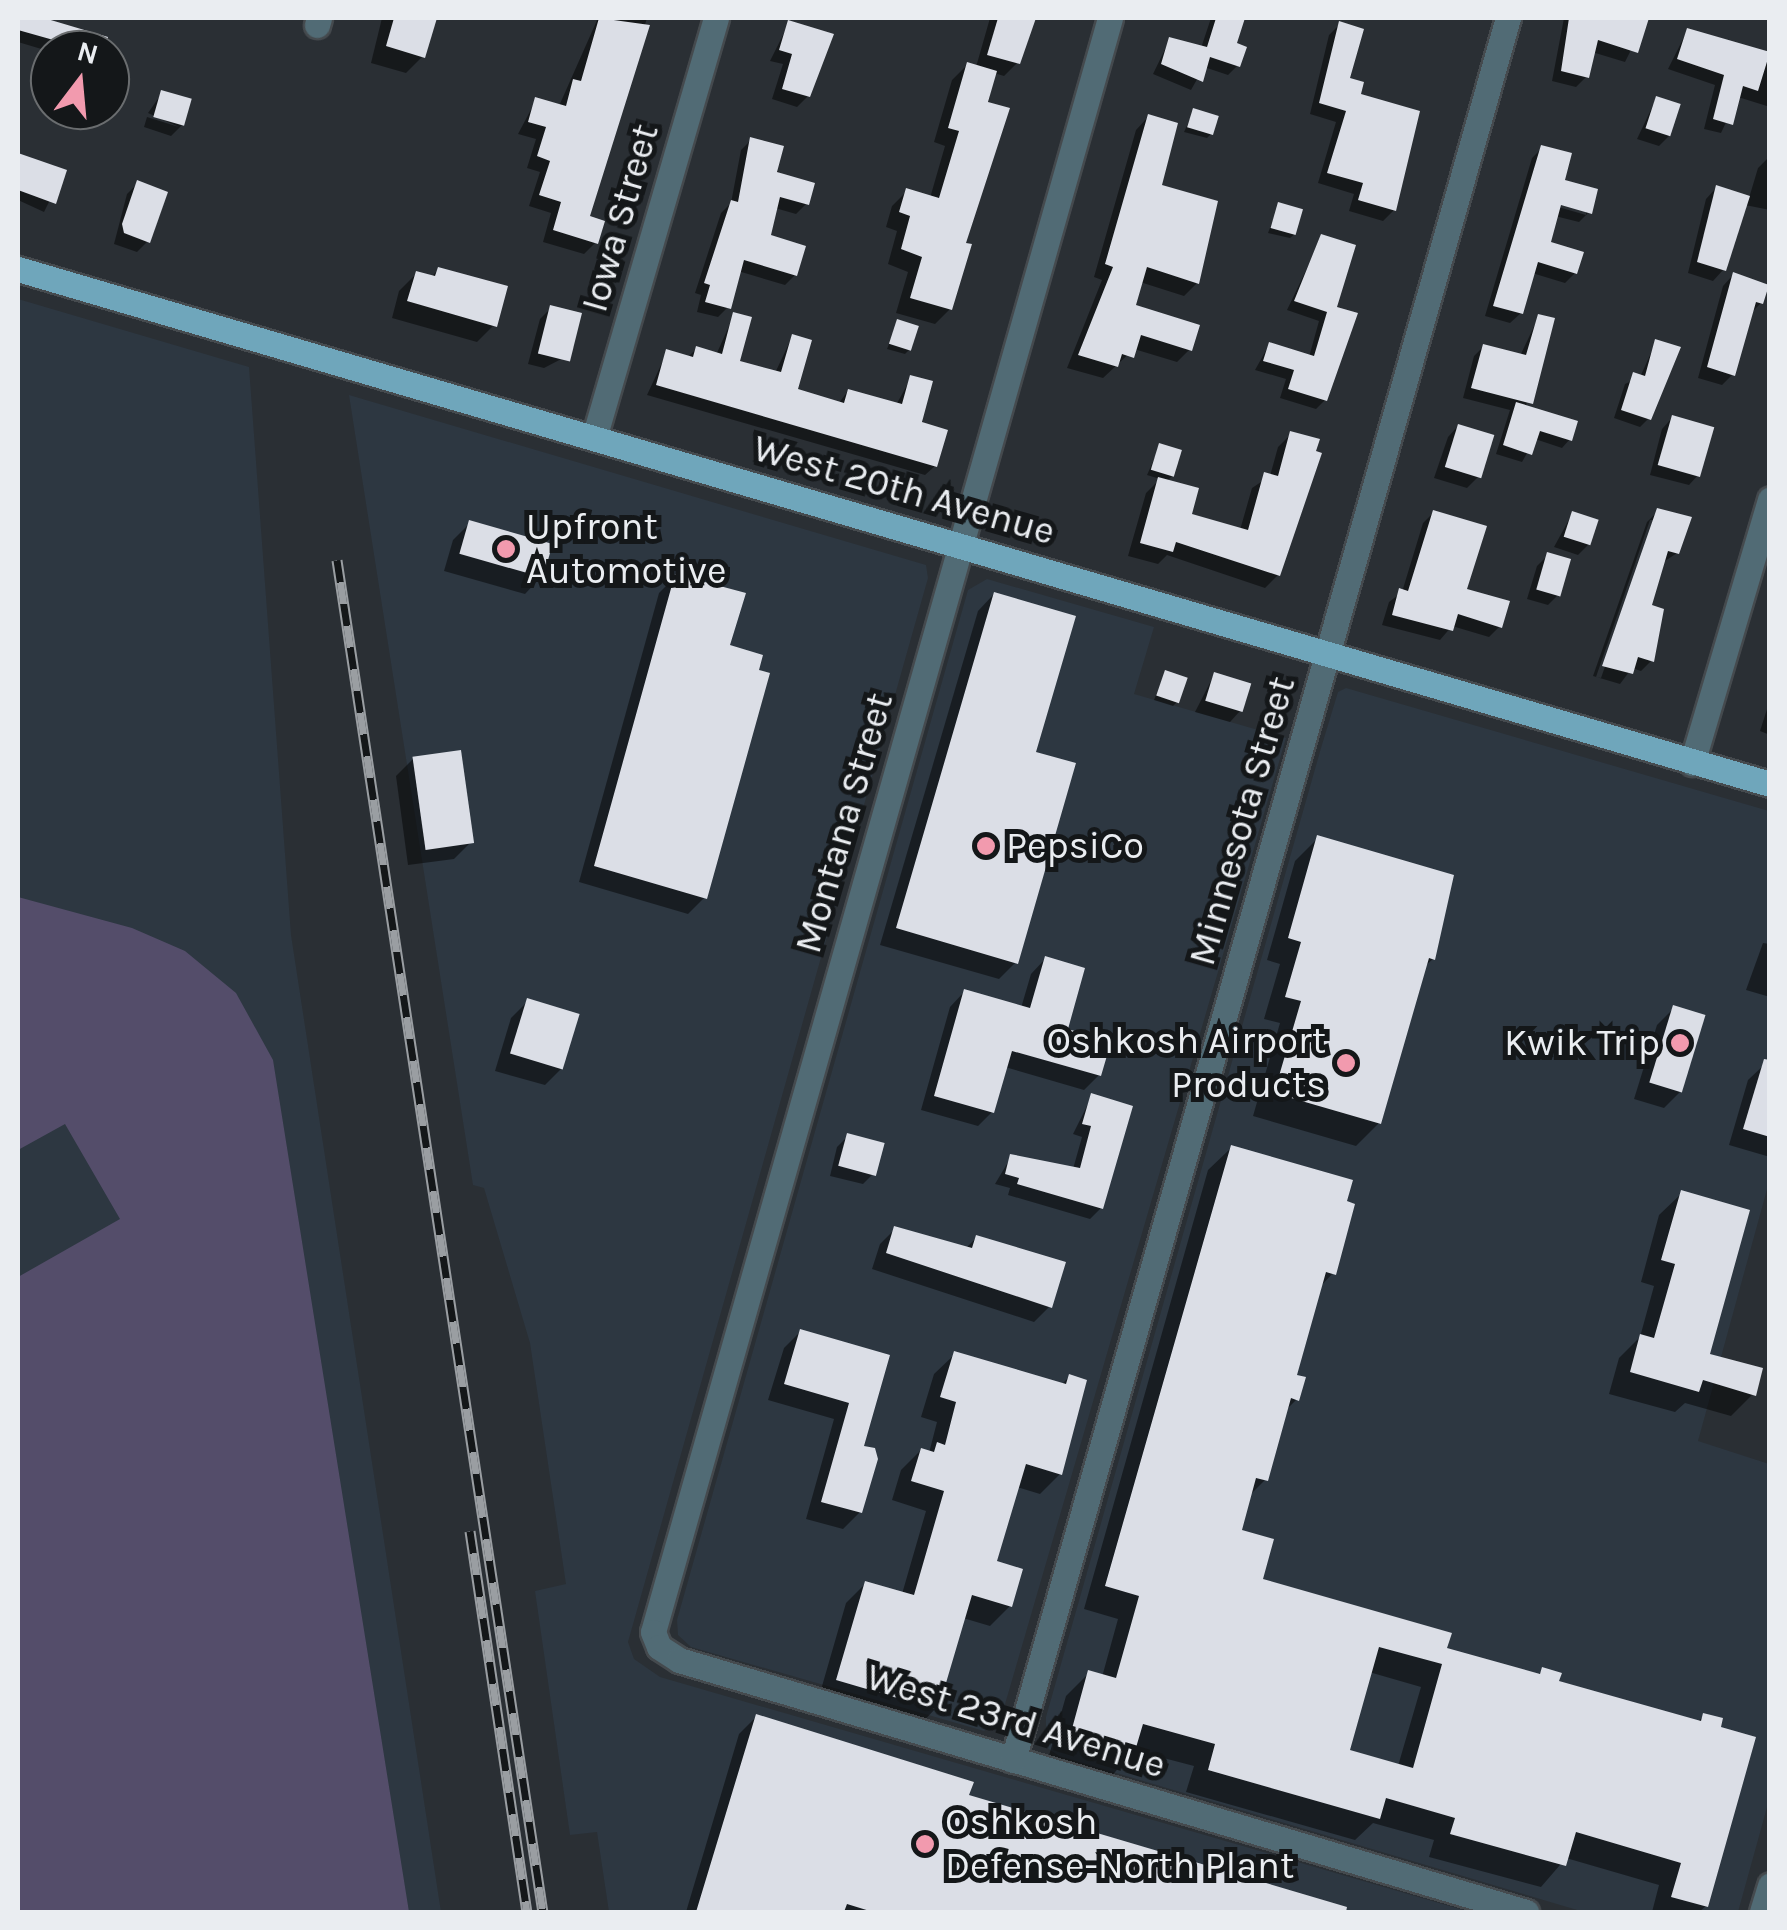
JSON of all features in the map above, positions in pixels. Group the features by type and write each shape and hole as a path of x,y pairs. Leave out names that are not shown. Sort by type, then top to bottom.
{"main road":[{"name":"West 20th Avenue","path":"18,269 1770,784"}],"street":[{"name":"Iowa Street","path":"594,438 716,18"},
{"name":"Montana Street","path":"659,1648 654,1623 1110,18"},
{"name":"Minnesota Street","path":"1013,1760 1508,18"},
{"path":"1692,762 1770,498"},
{"name":"West 23rd Avenue","path":"659,1648 679,1660 1526,1912"},
{"path":"1762,1912 1770,1885"}],"shaded area":[{"path":"18,299 249,367 291,935 441,1912 18,1912"},
{"path":"349,395 926,565 928,578 628,1642 634,1659 660,1677 1470,1912 609,1912 597,1832 570,1835 535,1591 566,1584 530,1343 484,1188 473,1185"},
{"path":"987,579 1154,627 1134,694 1286,738 1001,1718 984,1731 691,1647 678,1635 677,1620 968,590"},
{"path":"1346,688 1769,811 1769,1182 1698,1441 1769,1464 1769,1800 1738,1912 1584,1912 1059,1756 1046,1747 1046,1717 1321,748 1338,692"},
{"path":"18,897 132,928 185,951 236,993 273,1060 409,1912 18,1912 18,1277 120,1219 65,1124 18,1150"}],"building":[{"path":"18,18 44,18 84,30 30,30 30,33 18,30"},
{"path":"394,18 437,18 425,58 386,46"},
{"path":"599,18 650,25 590,216 605,221 598,244 553,230 561,202 539,195 550,161 537,156 546,127 528,122 535,97 566,106 573,79 581,81"},
{"path":"998,18 1036,18 1020,64 987,55"},
{"path":"1216,18 1245,18 1237,43 1247,47 1240,67 1210,57 1203,82 1161,64 1169,37 1207,47"},
{"path":"1569,18 1649,18 1638,53 1598,40 1589,78 1561,71"},
{"path":"788,20 834,34 810,97 782,89 792,54 779,50"},
{"path":"1339,21 1364,29 1350,78 1364,82 1361,94 1420,111 1396,211 1358,200 1363,183 1327,173 1346,111 1319,103"},
{"path":"1687,28 1770,52 1758,91 1743,86 1733,125 1713,119 1724,75 1677,59"},
{"path":"967,62 997,71 988,102 1010,108 966,243 972,244 952,310 910,298 922,257 901,249 910,216 899,212 906,188 939,198 959,131 948,128"},
{"path":"161,90 192,99 184,126 153,117"},
{"path":"1656,96 1681,104 1670,136 1645,128"},
{"path":"1193,108 1219,116 1213,135 1187,127"},
{"path":"1148,114 1178,123 1162,185 1218,201 1199,284 1147,267 1136,305 1200,325 1192,351 1141,335 1134,358 1122,354 1118,367 1078,355 1113,267 1105,264"},
{"path":"750,137 784,146 777,172 815,183 809,205 780,197 771,235 806,246 797,276 744,260 731,309 705,302 710,285 704,283 731,200 738,202"},
{"path":"1541,145 1572,153 1565,180 1598,189 1592,214 1561,205 1551,242 1584,252 1577,274 1538,262 1523,314 1493,306"},
{"path":"18,153 67,170 56,204 18,190"},
{"path":"137,180 168,192 150,243 124,233 122,224"},
{"path":"1716,185 1750,196 1726,271 1697,262"},
{"path":"1278,202 1303,209 1296,235 1271,228"},
{"path":"1321,234 1356,245 1337,307 1358,313 1327,401 1288,389 1294,370 1263,361 1269,342 1314,356 1327,312 1294,301"},
{"path":"438,267 508,286 497,327 407,301 416,271 435,276"},
{"path":"1733,272 1769,285 1763,304 1756,302 1735,376 1707,367"},
{"path":"550,305 582,313 570,361 538,354"},
{"path":"733,312 752,317 740,361 781,372 792,334 812,340 798,389 844,403 848,389 902,404 910,375 933,381 922,422 948,430 937,467 656,385 666,349 693,357 696,346 722,354"},
{"path":"1538,314 1555,318 1533,404 1471,388 1483,344 1526,355"},
{"path":"897,319 919,326 911,351 889,344"},
{"path":"1655,339 1681,347 1651,420 1621,410 1633,372 1645,376"},
{"path":"1516,402 1578,421 1572,441 1540,431 1532,455 1503,445"},
{"path":"1672,415 1714,427 1700,477 1658,465"},
{"path":"1458,424 1494,435 1481,478 1445,467"},
{"path":"1290,431 1320,439 1316,451 1322,453 1280,576 1176,542 1173,552 1140,543 1158,477 1199,488 1192,514 1248,530 1264,472 1278,476"},
{"path":"1159,443 1182,450 1174,477 1151,470"},
{"path":"1657,508 1692,517 1679,554 1668,551 1652,605 1664,609 1654,662 1638,657 1633,674 1602,666"},
{"path":"1433,510 1487,526 1467,589 1510,601 1502,628 1458,614 1453,631 1392,615 1399,588 1408,591"},
{"path":"1572,511 1599,520 1590,545 1564,537"},
{"name":"Upfront Automotive","path":"469,520 553,544 543,578 459,554"},
{"path":"1547,552 1571,559 1560,596 1536,589"},
{"path":"675,574 746,593 730,645 763,655 759,670 770,673 707,899 594,866"},
{"name":"PepsiCo","path":"994,592 1076,616 1036,752 1076,763 1018,964 896,928"},
{"path":"1165,670 1188,678 1179,703 1156,696"},
{"path":"1214,672 1251,683 1243,712 1205,701"},
{"path":"461,750 474,843 426,850 412,757"},
{"path":"1317,835 1454,875 1435,960 1429,958 1381,1124 1274,1093 1301,1001 1285,997 1301,942 1288,938"},
{"path":"1045,956 1085,968 1068,1029 1111,1042 1101,1076 1012,1051 994,1113 934,1096 964,989 1030,1008"},
{"path":"527,998 580,1014 563,1070 510,1053"},
{"name":"Kwik Trip","path":"1673,1005 1706,1015 1682,1092 1649,1082"},
{"name":"Kwik Trip","path":"1764,1059 1770,1060 1770,1137 1743,1129"},
{"path":"1091,1093 1133,1106 1103,1209 1017,1184 1019,1178 1005,1174 1010,1154 1080,1168 1091,1126 1082,1124"},
{"path":"847,1133 885,1143 876,1176 838,1166"},
{"path":"1231,1145 1353,1180 1347,1201 1355,1204 1336,1275 1326,1272 1297,1375 1306,1377 1299,1401 1291,1398 1268,1481 1256,1478 1242,1530 1274,1539 1263,1579 1452,1633 1447,1648 1540,1674 1542,1667 1562,1673 1559,1681 1701,1721 1703,1713 1723,1718 1721,1727 1756,1737 1708,1907 1671,1897 1681,1863 1576,1832 1566,1866 1450,1834 1455,1818 1386,1798 1380,1819 1208,1770 1215,1744 1143,1724 1132,1761 1070,1736 1088,1670 1116,1678 1139,1596 1105,1586","holes":["1379,1647 1442,1664 1413,1768 1350,1750"]},
{"path":"1681,1190 1750,1210 1710,1354 1763,1368 1756,1396 1703,1380 1699,1392 1630,1372 1640,1334 1654,1338 1675,1264 1661,1260"},
{"path":"894,1226 972,1248 976,1235 1066,1262 1052,1308 886,1253"},
{"path":"800,1329 890,1355 864,1446 875,1448 878,1459 862,1513 821,1502 849,1403 784,1384"},
{"path":"954,1351 1066,1384 1069,1374 1087,1380 1062,1475 1026,1464 997,1561 1023,1569 1012,1607 972,1595 938,1710 836,1680 865,1581 914,1595 944,1491 911,1481 921,1448 934,1452 937,1442 945,1445 956,1402 940,1397"},
{"name":"Oshkosh Defense-North Plant","path":"756,1714 974,1782 969,1795 1347,1907 1346,1912 873,1912 847,1904 844,1912 696,1912"}],"railway":[{"path":"337,560 543,1912"},
{"path":"470,1531 527,1912"}],"place":[{"name":"Upfront Automotive","path":"506,549"},
{"name":"PepsiCo","path":"986,846"},
{"name":"Kwik Trip","path":"1680,1043"},
{"name":"Oshkosh Airport Products","path":"1346,1063"},
{"name":"Oshkosh Defense-North Plant","path":"925,1844"}]}
